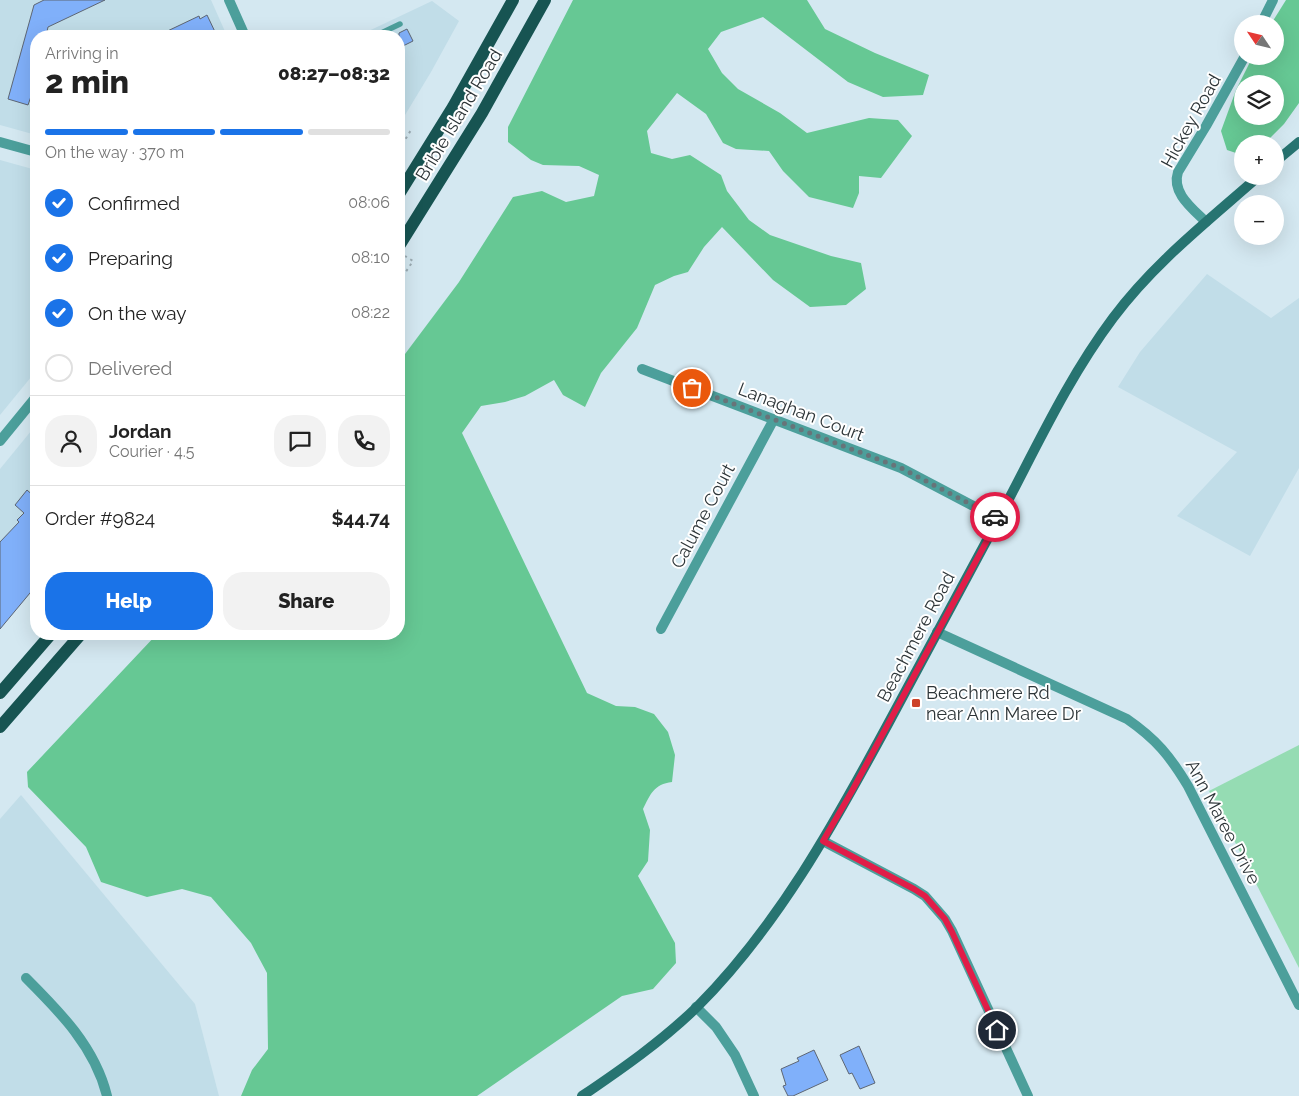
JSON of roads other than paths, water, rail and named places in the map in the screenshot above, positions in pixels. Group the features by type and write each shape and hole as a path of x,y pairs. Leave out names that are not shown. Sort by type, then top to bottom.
{"main road":[{"name":"Bribie Island Road","path":"405,184 453,106 513,0"},
{"name":"Bribie Island Road","path":"405,236 482,114 545,0"},
{"path":"1284,154 1299,142"},
{"name":"Beachmere Road","path":"582,1096 649,1048 696,1007 721,980 791,891 823,841 1069,386 1112,319 1151,273 1249,185"},
{"path":"0,693 46,640"},
{"path":"0,727 76,640"}],"street":[{"path":"229,0 242,30"},
{"path":"1266,15 1273,0"},
{"name":"Hickey Road","path":"1206,222 1180,194 1176,178 1240,65"},
{"path":"0,142 30,150"},
{"name":"Lanaghan Court","path":"642,369 901,468 998,519"},
{"path":"0,441 30,404"},
{"name":"Calume Court","path":"661,629 774,419"},
{"name":"Ann Maree Drive","path":"937,632 1127,719 1156,742 1167,754 1188,786 1299,1005"},
{"path":"823,841 914,889 925,896 940,913 952,932 1028,1096"},
{"path":"26,978 69,1023 83,1041 107,1096"},
{"path":"696,1007 716,1027 735,1055 754,1096"}],"lane":[{"path":"387,30 400,24"}],"place":[{"name":"Beachmere Rd near Ann Maree Dr","path":"916,703"}]}
